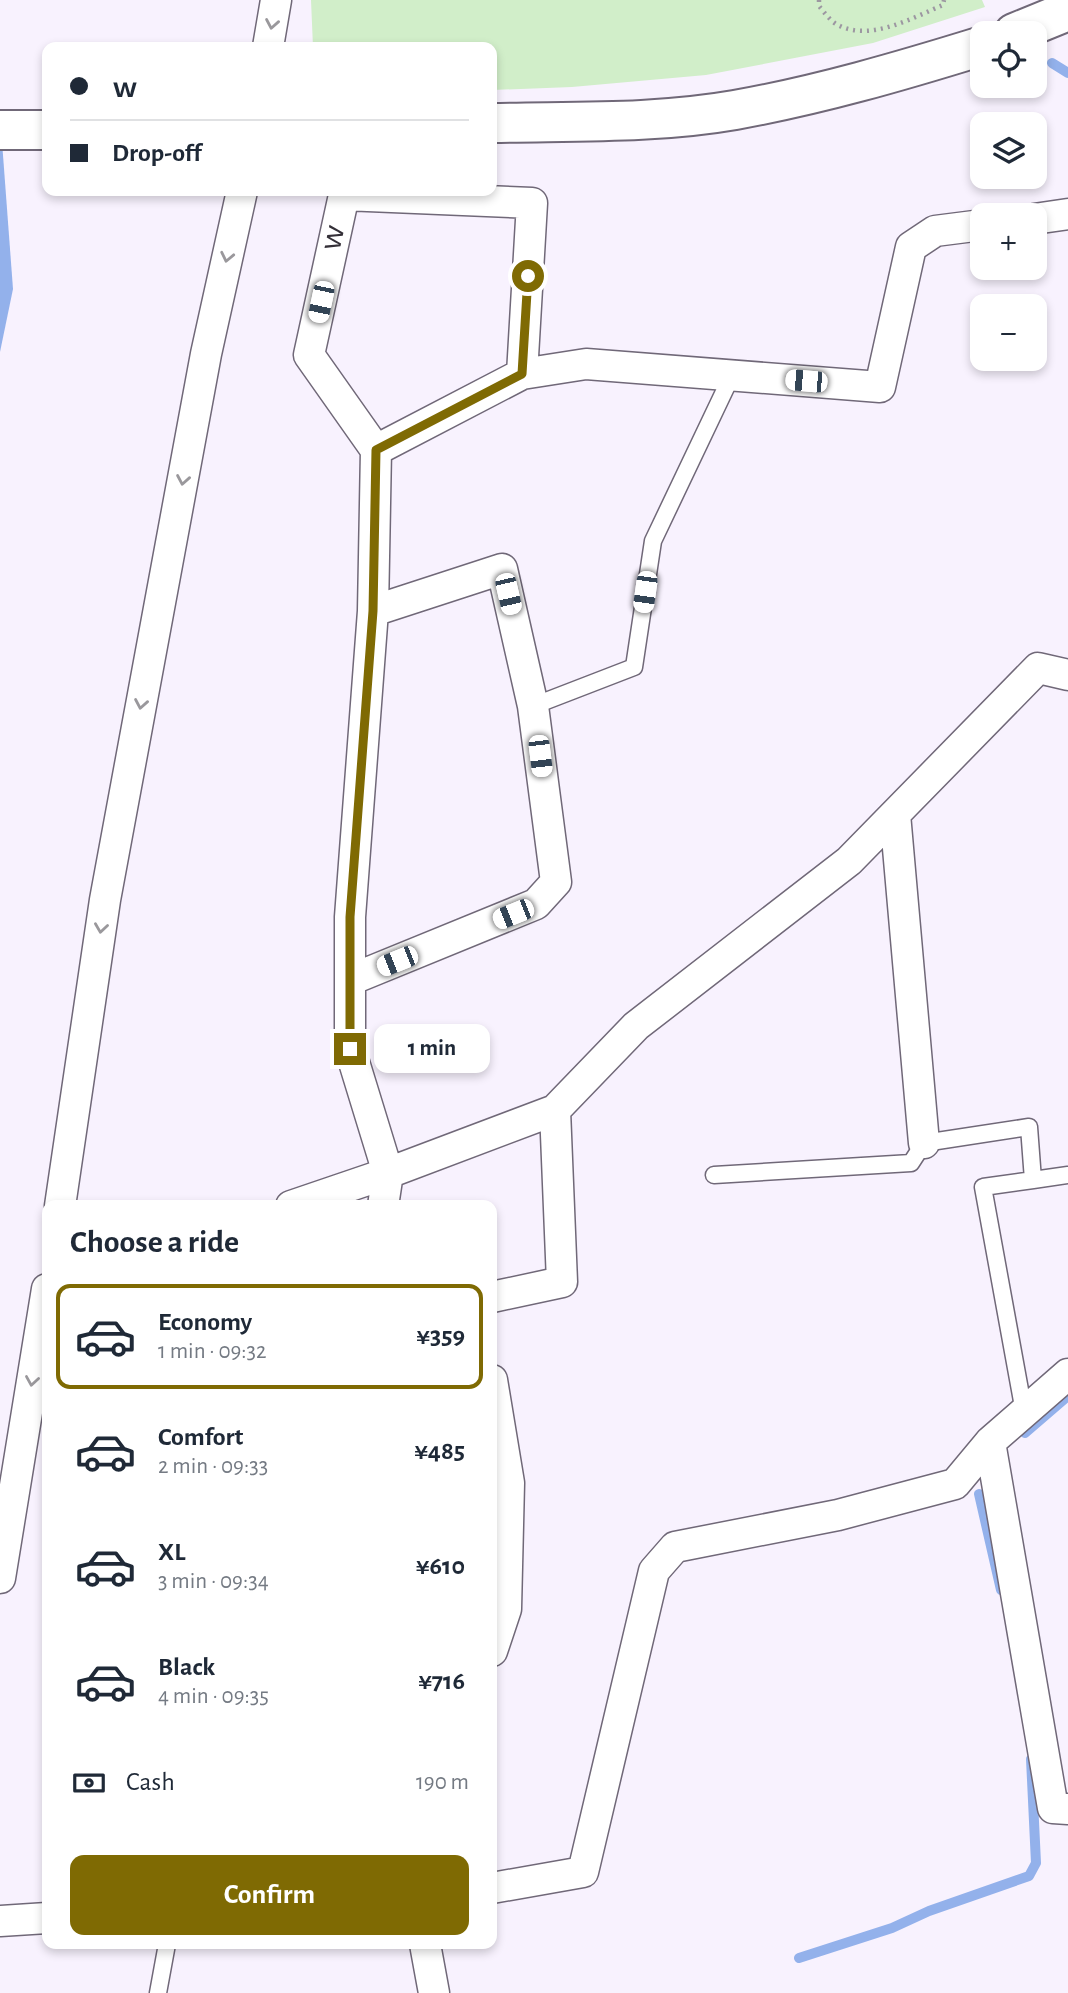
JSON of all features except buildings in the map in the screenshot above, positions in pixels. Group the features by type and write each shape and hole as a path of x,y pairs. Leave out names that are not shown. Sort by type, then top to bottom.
{"street":[{"path":"269,42 276,0"},
{"path":"1043,21 1068,11"},
{"path":"497,123 656,119 734,110 886,75 970,50"},
{"path":"0,130 42,130"},
{"path":"61,1200 105,900 206,354 241,196"},
{"name":"ｗ","path":"344,196 309,355 376,450"},
{"name":"ｗ","path":"371,196 532,202 522,374"},
{"path":"1047,217 1068,215"},
{"path":"384,1200 388,1173 350,1049 350,917 373,611 376,450 522,374 586,364 880,387 911,247 935,231 970,227"},
{"path":"350,980 536,904 556,882 533,706 502,569 373,611"},
{"path":"309,1200 555,1110 636,1026 849,861 1038,668 1068,675"},
{"path":"895,814 924,1143"},
{"path":"497,1296 562,1282 555,1110"},
{"path":"0,1577 42,1320"},
{"path":"497,1887 583,1872 654,1570 675,1547 838,1515 955,1484 990,1442 1068,1374"},
{"path":"497,1410 509,1483 506,1609 497,1636"},
{"path":"990,1442 1054,1808 1068,1809"},
{"path":"0,1920 42,1918"},
{"path":"426,1949 434,1993"}],"lane":[{"path":"533,706 635,667 653,541 732,375"},
{"path":"714,1175 911,1163 924,1143 1029,1127 1032,1180"},
{"path":"1024,1412 983,1187 1068,1175"},
{"path":"158,1993 166,1949"}],"path":[{"path":"819,0 819,6 836,25 862,32 903,22 943,5 944,0"}],"green space":[{"path":"311,0 982,0 985,7 873,43 706,75 572,87 497,90 497,42 313,42"}],"water":[{"path":"0,115 13,289 0,352"}],"waterway":[{"path":"1052,63 1068,73"},
{"path":"1025,1433 1068,1396"},
{"path":"979,1494 1001,1590"},
{"path":"799,1958 892,1928 929,1911 1029,1876 1036,1863 1031,1759"}],"route":[{"path":"350,1049 350,917 373,611 376,450 522,374 528,276"}]}
